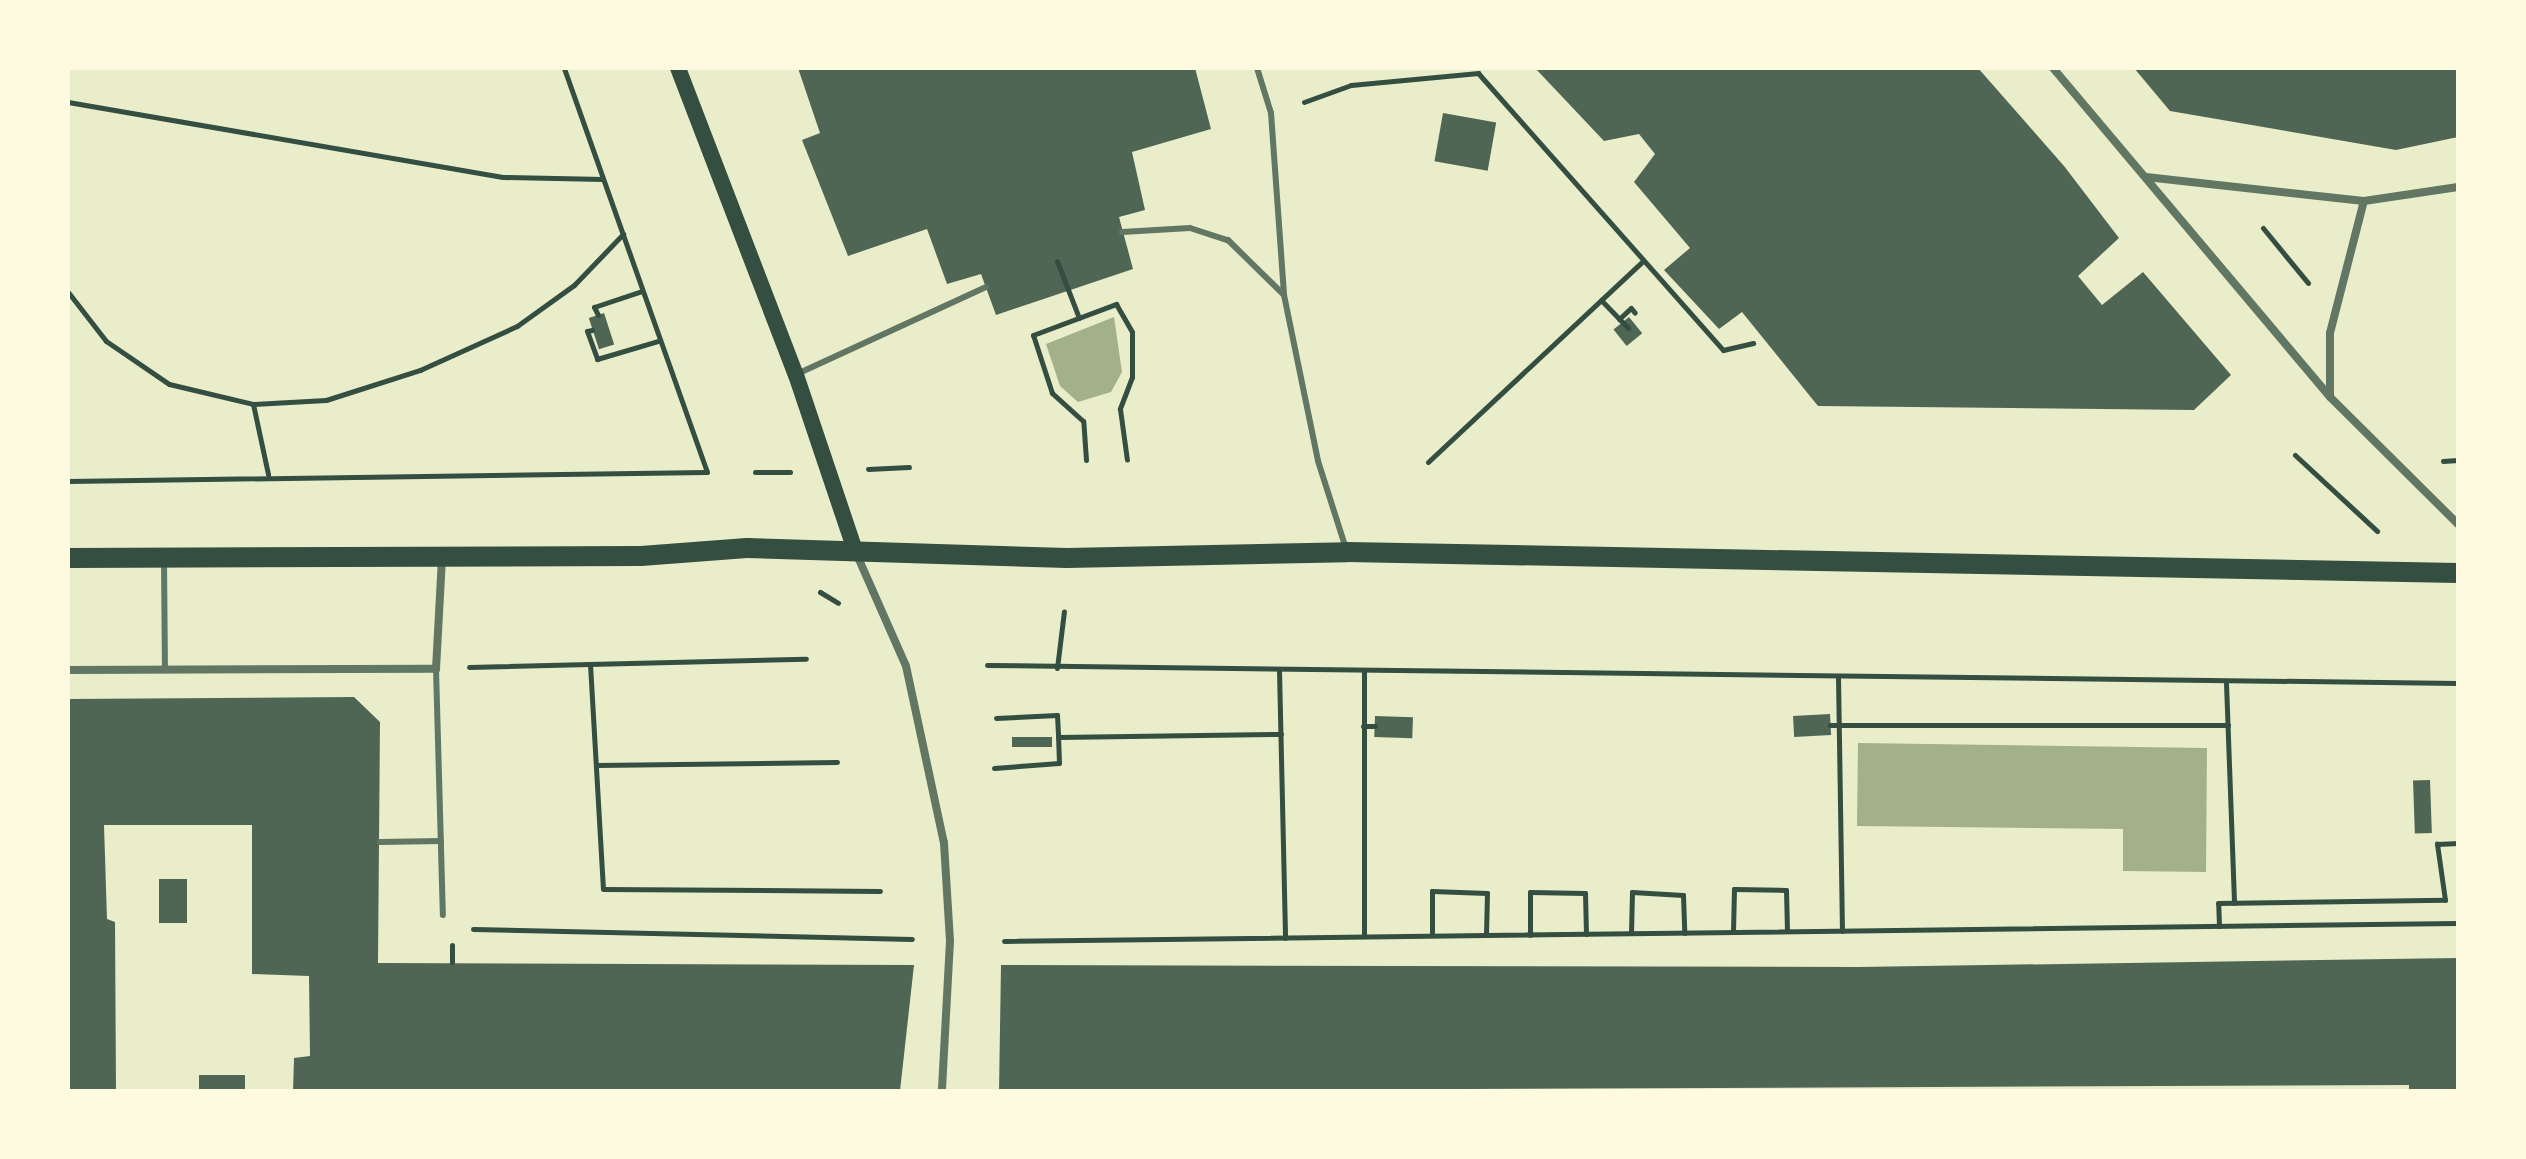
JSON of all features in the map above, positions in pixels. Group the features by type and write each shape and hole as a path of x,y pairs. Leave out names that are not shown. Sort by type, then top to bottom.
{"main road":[{"path":"678,68 796,375 856,553"},
{"path":"68,558 641,556 747,548 1067,558 1347,552 2458,573"}],"street":[{"path":"2053,68 2330,397 2458,524"},
{"path":"2145,177 2364,201 2458,187"},
{"path":"2330,397 2330,333 2364,201"},
{"path":"856,553 906,666 944,843 950,941 942,1091"},
{"path":"68,670 436,669 442,557"}],"lane":[{"path":"1257,68 1271,113 1284,295 1318,461 1347,552"},
{"path":"1122,232 1190,228 1228,240 1284,295"},
{"path":"796,375 986,287"},
{"path":"164,558 165,668"},
{"path":"436,669 443,915"},
{"path":"380,842 441,841"}],"path":[{"path":"68,481 268,474 707,472 658,341 564,68"},
{"path":"1271,113 1351,85 1476,70 1642,262 1723,350 1753,343"},
{"path":"68,102 503,177 603,179"},
{"path":"2263,228 2313,290"},
{"path":"68,292 106,341 169,384 253,404 326,400 420,370 517,326 574,285 623,234"},
{"path":"1057,261 1079,318"},
{"path":"1428,462 1642,262"},
{"path":"598,315 594,307 642,291"},
{"path":"1601,300 1628,328"},
{"path":"1086,460 1083,421 1052,393 1033,335 1116,304 1132,332 1132,377 1120,409 1127,460"},
{"path":"1619,319 1631,308 1635,313"},
{"path":"592,330 587,331 597,359 658,341"},
{"path":"608,345 611,356"},
{"path":"253,404 268,474"},
{"path":"2295,455 2346,503"},
{"path":"1057,668 1064,611"},
{"path":"436,669 806,659"},
{"path":"590,664 603,889 880,891"},
{"path":"987,665 2226,683 2458,683"},
{"path":"1279,670 1285,938"},
{"path":"1364,672 1364,936"},
{"path":"1838,677 1842,725 1842,931"},
{"path":"2226,683 2234,903"},
{"path":"994,768 1059,763 1057,715 996,718"},
{"path":"1830,725 2228,725"},
{"path":"1363,726 1375,726"},
{"path":"1058,737 1281,734"},
{"path":"596,765 837,762"},
{"path":"2219,926 2218,903 2445,900 2437,844 2458,843"},
{"path":"1733,932 1734,889 1786,890 1787,931"},
{"path":"1432,935 1432,891 1487,893 1486,935"},
{"path":"1530,935 1530,892 1585,893 1586,934"},
{"path":"1631,933 1632,892 1683,895 1684,933"},
{"path":"1004,941 2458,923"},
{"path":"494,930 912,939"}],"shaded area":[{"path":"1114,317 1122,372 1111,392 1078,402 1060,386 1046,344"},
{"path":"1858,743 2207,748 2206,872 2123,871 2123,829 1857,826"}],"building":[{"path":"798,68 1195,68 1211,129 1132,152 1145,210 1119,217 1133,269 996,315 981,274 947,284 927,229 848,256 802,140 820,133"},
{"path":"1535,68 1978,68 2064,166 2119,238 2078,276 2102,305 2143,272 2231,375 2194,410 1818,406 1742,312 1719,329 1664,270 1690,248 1634,182 1655,154 1639,134 1604,141"},
{"path":"2134,68 2458,68 2458,137 2396,150 2170,111"},
{"path":"1443,113 1496,122 1488,171 1434,161"},
{"path":"604,313 614,344 599,349 589,318"},
{"path":"1629,317 1642,333 1627,346 1613,330"},
{"path":"354,697 380,722 378,963 914,965 900,1091 293,1091 294,1058 310,1056 309,976 252,974 252,825 104,825 107,919 115,922 116,1091 68,1091 68,699"},
{"path":"1830,714 1831,735 1794,737 1793,716"},
{"path":"1375,716 1413,717 1412,738 1374,737"},
{"path":"1012,737 1052,737 1052,747 1012,747"},
{"path":"2430,780 2432,833 2415,834 2413,781"},
{"path":"159,879 187,879 187,923 159,923"},
{"path":"2458,958 2458,1091 2409,1091 2409,1085 999,1091 1001,965 1858,967"},
{"path":"199,1075 245,1075 245,1091 199,1091"}]}
